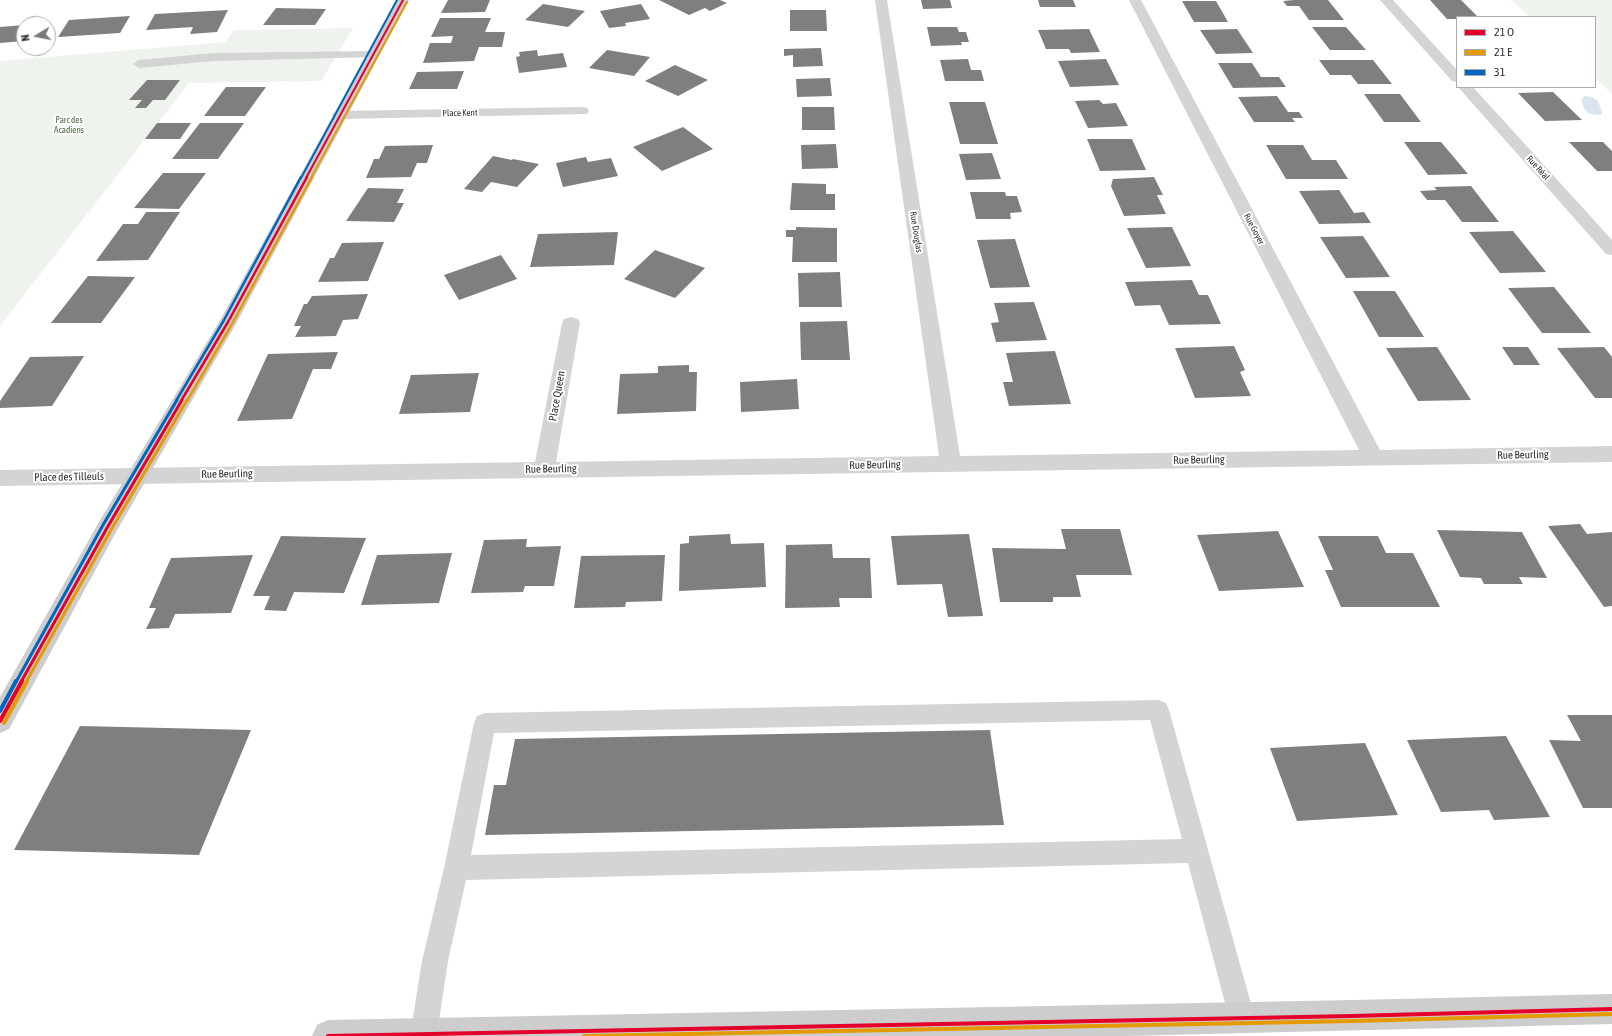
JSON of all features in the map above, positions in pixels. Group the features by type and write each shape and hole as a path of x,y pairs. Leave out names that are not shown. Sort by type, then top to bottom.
{"street":[{"path":"0,720 107,528 190,384 228,322 339,115 403,0"},
{"name":"Rue Douglas","path":"881,0 951,464"},
{"name":"Rue Goyer","path":"1135,0 1373,457"},
{"path":"1386,0 1456,77"},
{"name":"Rue Réal","path":"1466,88 1612,250"},
{"name":"Place Kent","path":"339,115 582,111"},
{"name":"Place Queen","path":"544,469 571,323"},
{"name":"Rue Beurling","path":"138,476 1612,454"},
{"name":"Place des Tilleuls","path":"0,478 138,476"},
{"path":"328,1036 1242,1018 1612,1009"}],"lane":[{"path":"139,64 214,57 373,55"},
{"path":"424,1034 435,961 456,868 485,723 1158,710 1242,1018"},
{"path":"456,868 1197,851"}],"green space":[{"path":"1511,0 1612,0 1612,94 1596,79 1596,16 1529,16"},
{"name":"Parc des Acadiens","path":"353,28 321,81 189,83 0,326 0,61 225,42 234,30"}],"shaded area":[{"path":"1585,96 1592,97 1598,101 1602,112 1601,115 1589,114 1584,108 1581,100"}],"building":[{"path":"448,0 490,0 485,12 441,13"},
{"path":"659,0 720,0 727,3 710,11 705,8 689,15"},
{"path":"921,0 950,0 952,8 923,9"},
{"path":"1038,0 1073,0 1076,7 1040,7"},
{"path":"1328,0 1344,20 1309,20 1299,6 1287,6 1283,1"},
{"path":"1430,0 1461,0 1477,16 1456,16 1456,19 1447,19"},
{"path":"1182,1 1216,1 1228,22 1194,22"},
{"path":"543,4 585,11 568,27 525,20"},
{"path":"641,4 650,19 625,23 626,26 609,28 600,11"},
{"path":"276,8 326,9 315,25 263,25"},
{"path":"228,10 217,32 190,34 193,27 146,30 155,14"},
{"path":"790,10 826,10 827,31 790,31"},
{"path":"130,16 120,33 58,37 69,20"},
{"path":"440,18 491,18 485,32 505,32 502,47 479,47 474,61 423,63 430,43 451,43 453,36 431,37"},
{"path":"16,26 16,42 0,43 0,27"},
{"path":"927,27 957,27 959,32 966,32 969,42 961,42 962,45 931,46"},
{"path":"1312,27 1346,27 1366,50 1330,50"},
{"path":"1089,29 1100,52 1071,53 1069,49 1046,49 1038,30"},
{"path":"1237,29 1253,53 1216,54 1200,30"},
{"path":"821,48 823,66 793,67 793,55 784,56 784,49"},
{"path":"537,50 538,56 563,53 567,67 519,73 516,57 520,56 519,52"},
{"path":"607,50 650,57 634,76 589,68"},
{"path":"968,59 971,70 981,70 984,81 945,81 940,60"},
{"path":"1106,59 1119,85 1070,87 1058,61"},
{"path":"1319,60 1373,60 1392,84 1358,84 1351,75 1330,75"},
{"path":"1218,63 1252,63 1261,77 1279,77 1286,87 1233,88"},
{"path":"675,65 708,80 678,96 645,81"},
{"path":"464,71 457,89 409,89 417,72"},
{"path":"830,78 832,96 797,97 796,79"},
{"path":"147,80 180,80 165,100 153,100 146,108 135,108 142,100 129,100"},
{"path":"226,87 266,87 245,116 204,116"},
{"path":"1553,92 1582,120 1545,121 1518,93"},
{"path":"1364,94 1400,94 1421,122 1384,122"},
{"path":"1277,96 1288,112 1299,112 1303,118 1292,118 1295,122 1254,122 1238,97"},
{"path":"1099,100 1103,104 1116,103 1128,126 1088,128 1075,101"},
{"path":"949,102 985,102 998,144 960,144"},
{"path":"802,107 834,107 835,130 802,130"},
{"path":"157,123 191,123 180,139 145,139"},
{"path":"200,123 244,123 218,159 172,159"},
{"path":"683,127 713,149 662,171 633,147"},
{"path":"1087,139 1132,139 1146,170 1100,171"},
{"path":"1404,142 1441,142 1468,174 1428,175"},
{"path":"1569,142 1603,142 1612,151 1612,171 1597,171"},
{"path":"836,144 838,168 802,169 801,145"},
{"path":"433,145 427,163 417,163 411,177 366,178 374,159 379,159 385,146"},
{"path":"1266,145 1303,145 1312,160 1336,160 1348,179 1286,179"},
{"path":"992,153 1001,179 966,180 959,154"},
{"path":"493,156 539,164 517,187 491,182 482,192 464,189"},
{"path":"586,157 588,162 611,158 618,176 563,187 556,163"},
{"path":"163,173 206,173 179,209 134,208"},
{"path":"1154,177 1163,195 1157,195 1166,214 1124,216 1111,186 1113,179"},
{"path":"792,183 826,184 826,194 835,194 835,210 790,210"},
{"path":"1471,186 1499,222 1462,222 1445,200 1427,200 1420,191 1437,190 1434,187"},
{"path":"368,188 404,189 397,203 404,203 394,222 346,221"},
{"path":"1339,190 1354,213 1364,212 1371,223 1319,224 1299,191"},
{"path":"970,192 1005,192 1006,196 1017,196 1022,212 1010,213 1011,219 976,219"},
{"path":"146,212 180,212 148,260 96,261 123,224 138,224"},
{"path":"796,227 837,228 837,262 792,262 793,237 786,237 786,230 796,230"},
{"path":"1172,227 1191,266 1146,268 1127,228"},
{"path":"1513,231 1546,272 1500,273 1469,232"},
{"path":"618,232 614,265 530,267 538,234"},
{"path":"1363,236 1390,277 1346,278 1320,237"},
{"path":"1015,239 1030,287 990,288 977,240"},
{"path":"384,242 368,281 318,282 330,258 334,258 342,243"},
{"path":"655,250 705,268 675,298 624,279"},
{"path":"501,255 517,279 459,300 444,275"},
{"path":"840,272 842,307 799,307 798,273"},
{"path":"88,276 135,277 101,323 51,323"},
{"path":"1192,280 1199,295 1208,295 1221,324 1169,325 1160,305 1135,306 1125,282"},
{"path":"1554,287 1591,333 1542,333 1508,288"},
{"path":"1353,291 1395,291 1424,337 1379,337"},
{"path":"368,294 358,319 343,320 336,336 295,337 301,326 294,326 304,304 307,304 312,296"},
{"path":"1034,302 1047,340 996,342 991,323 999,322 994,303"},
{"path":"847,321 850,360 801,360 800,322"},
{"path":"1234,346 1245,370 1240,372 1251,396 1195,398 1175,348"},
{"path":"1437,347 1471,400 1418,401 1386,348"},
{"path":"1502,347 1528,347 1540,365 1514,365"},
{"path":"1604,347 1612,357 1612,398 1595,398 1557,348"},
{"path":"1055,351 1071,404 1009,406 1003,382 1013,382 1006,353"},
{"path":"338,352 331,369 313,369 292,419 237,421 268,354"},
{"path":"84,356 52,406 0,408 0,401 30,357"},
{"path":"689,365 689,372 697,372 696,411 617,414 620,374 658,373 658,366"},
{"path":"479,373 470,412 399,414 411,375"},
{"path":"797,379 799,409 741,412 740,382"},
{"path":"1580,524 1587,534 1612,532 1612,606 1604,607 1548,526"},
{"path":"1061,529 1120,529 1132,575 1076,575 1081,597 1053,597 1053,602 1000,602 992,548 1066,549"},
{"path":"1437,530 1522,532 1547,578 1519,577 1523,584 1484,584 1481,578 1460,577"},
{"path":"1278,531 1304,587 1219,591 1197,535"},
{"path":"730,534 731,544 764,543 766,587 679,591 680,544 689,543 689,536"},
{"path":"969,534 983,616 948,617 942,584 897,585 891,536"},
{"path":"281,536 366,538 344,593 294,592 286,611 264,610 270,596 253,596"},
{"path":"1318,536 1378,536 1386,553 1413,553 1440,607 1341,607 1325,570 1333,570"},
{"path":"527,539 526,547 561,546 554,586 525,586 523,592 471,593 484,540"},
{"path":"832,544 833,558 870,558 872,598 839,598 840,607 785,608 786,545"},
{"path":"452,553 439,603 361,605 377,555"},
{"path":"253,555 231,613 175,614 169,628 146,629 156,608 149,608 171,558"},
{"path":"665,555 662,601 626,602 625,607 574,608 581,556"},
{"path":"1567,715 1612,715 1612,808 1583,808 1549,740 1581,741"},
{"path":"80,726 251,730 199,855 14,850"},
{"path":"990,730 1004,825 485,835 494,785 506,785 515,739"},
{"path":"1506,736 1550,817 1494,820 1489,810 1441,812 1407,740"},
{"path":"1365,743 1398,815 1297,821 1270,748"}],"transit line":[{"name":"31","path":"0,711 103,525 224,320 397,0"},
{"path":"0,721 107,528 228,322 403,0"},
{"path":"4,723 111,530 232,324 407,2"},
{"path":"328,1036 1352,1016 1612,1009"},
{"path":"584,1036 1352,1021 1612,1014"}]}
